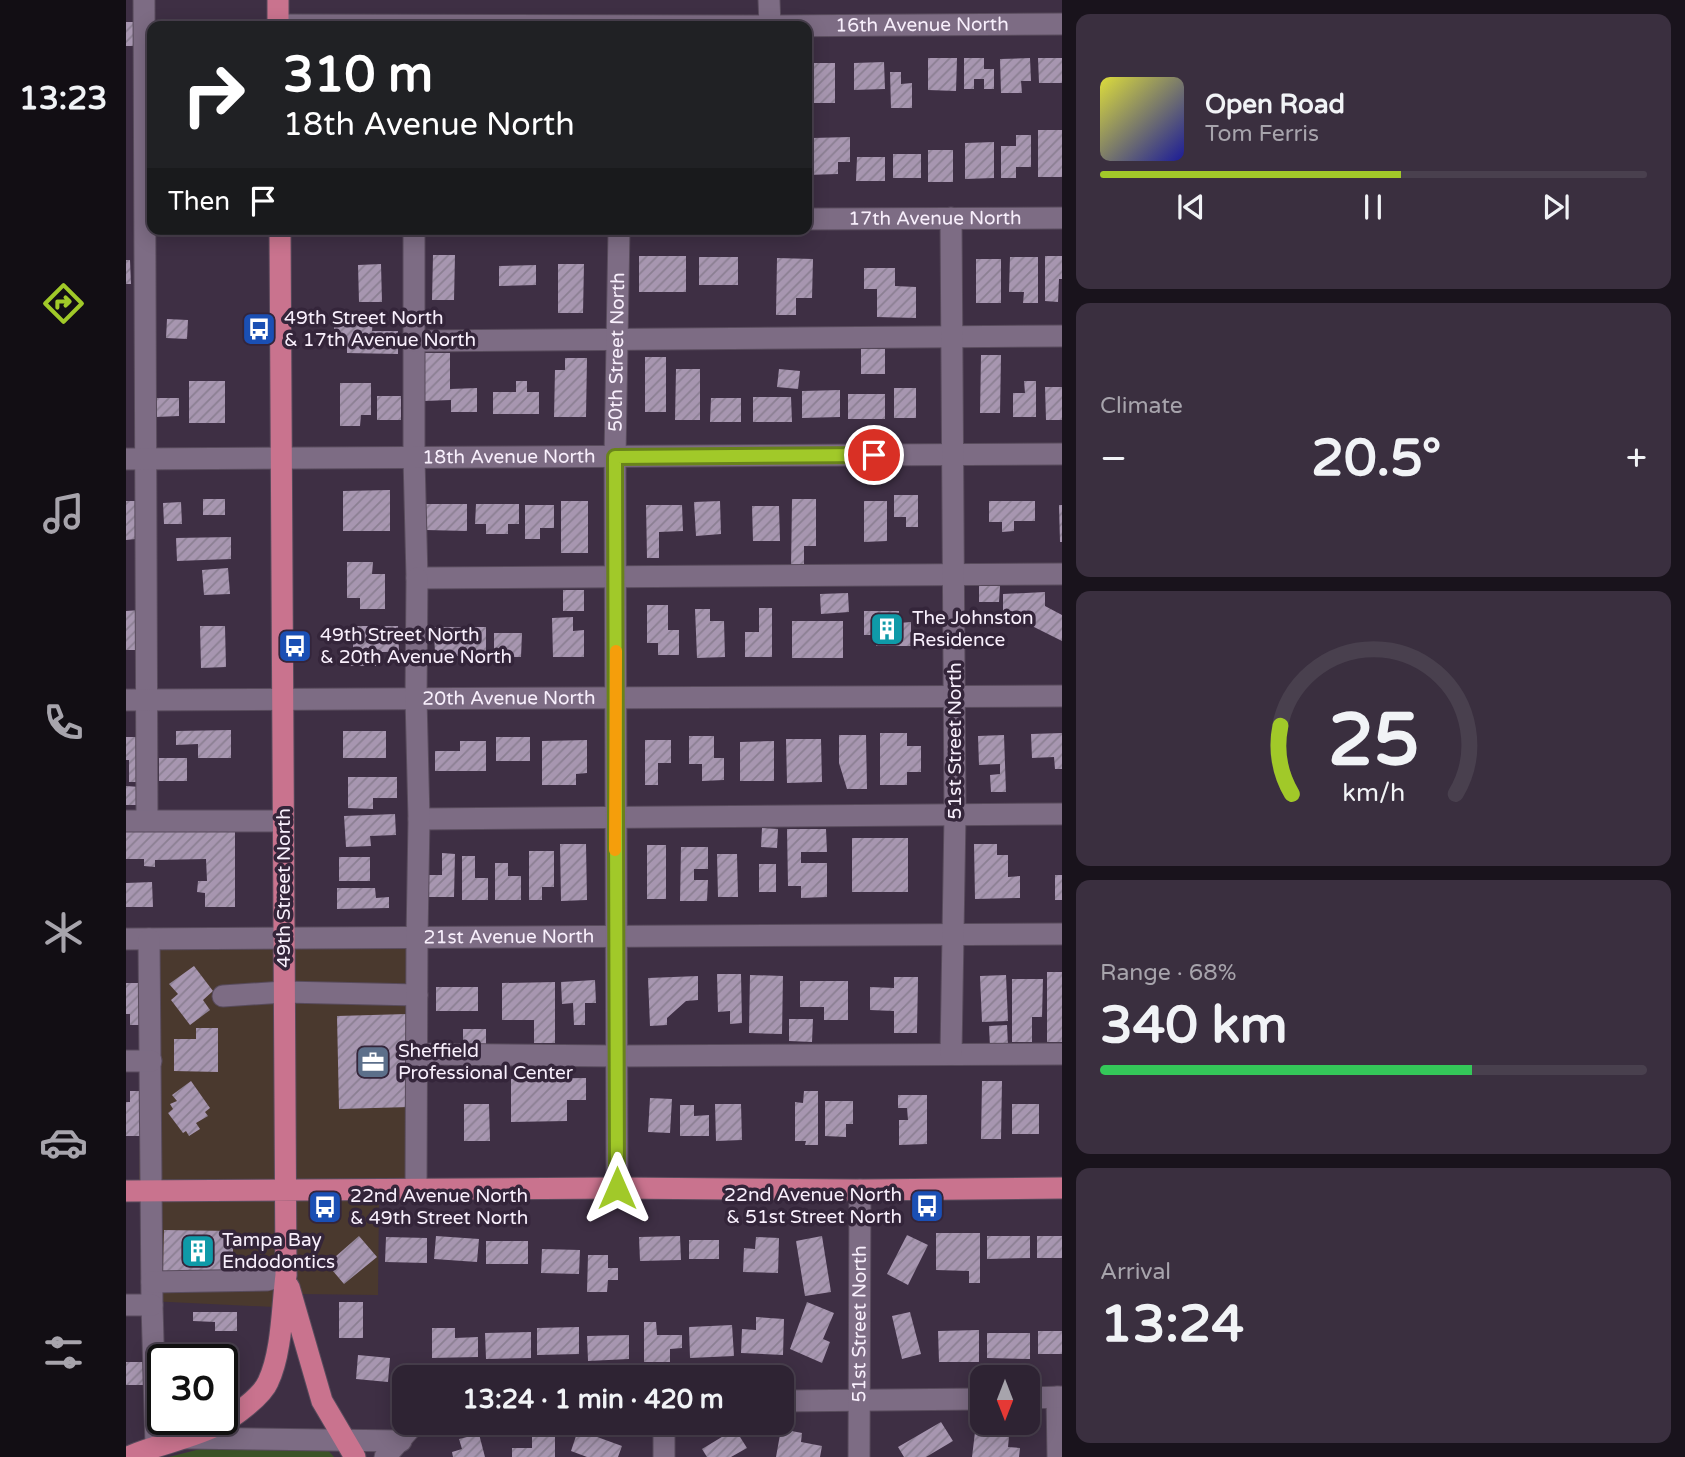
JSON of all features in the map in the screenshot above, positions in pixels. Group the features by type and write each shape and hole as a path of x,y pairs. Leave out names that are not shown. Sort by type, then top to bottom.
{"main road":[{"path":"278,0 278,21"},
{"name":"49th Street North","path":"128,1457 220,1424 249,1403 268,1384 277,1353 286,1275 280,235"},
{"path":"126,1191 1062,1188"},
{"path":"286,1275 322,1401 350,1448"}],"street":[{"path":"144,0 135,101 141,224 136,341 137,821 283,821"},
{"path":"769,0 770,21"},
{"name":"16th Avenue North","path":"812,26 1062,24"},
{"name":"51st Street North","path":"951,218 955,696 951,1054"},
{"name":"17th Avenue North","path":"812,219 1062,218"},
{"path":"414,235 419,819 416,1189"},
{"name":"50th Street North","path":"617,1188 615,457 618,235"},
{"path":"415,341 1062,336"},
{"name":"18th Avenue North","path":"136,459 1062,454"},
{"path":"417,578 1062,574"},
{"name":"20th Avenue North","path":"136,700 1062,696"},
{"path":"419,819 1062,814"},
{"name":"21st Avenue North","path":"126,939 1062,934"},
{"path":"149,939 156,1446"},
{"path":"223,996 284,992 417,995"},
{"path":"417,1054 1062,1054"},
{"path":"126,1061 151,1061"},
{"name":"51st Street North","path":"859,1457 860,1190"},
{"path":"152,1282 267,1280 286,1275"},
{"path":"126,1305 152,1305"},
{"path":"1040,1398 1060,1397 1058,1457"},
{"path":"794,1401 970,1399"},
{"path":"664,1435 664,1457"},
{"path":"183,1438 400,1449"},
{"path":"385,1457 400,1449"}],"shaded area":[{"path":"421,947 420,1180 294,1180 292,948"},
{"path":"143,948 276,948 277,1180 139,1182"},
{"path":"379,1198 378,1295 300,1294 294,1274 294,1199"},
{"path":"277,1199 278,1268 274,1307 149,1301 141,1200"}],"green space":[{"path":"208,1447 325,1447 334,1457 169,1457"}],"building":[{"path":"126,22 134,22 134,46 126,46"},
{"path":"928,58 957,58 956,91 928,90"},
{"path":"964,58 984,58 984,69 994,69 994,89 984,89 984,79 974,79 974,89 964,89"},
{"path":"1030,58 1031,81 1021,81 1022,93 1001,93 1000,59"},
{"path":"1038,58 1062,58 1062,83 1039,83"},
{"path":"884,62 885,89 854,90 854,63"},
{"path":"812,63 835,63 835,103 812,103"},
{"path":"890,72 901,72 901,84 912,83 912,108 891,108"},
{"path":"1038,130 1062,130 1062,177 1038,177"},
{"path":"1016,135 1031,135 1031,167 1016,167 1016,178 1001,178 1001,146 1016,146"},
{"path":"850,137 850,162 838,162 838,174 812,175 812,138"},
{"path":"994,142 994,178 965,179 965,143"},
{"path":"928,150 953,150 953,182 928,182"},
{"path":"893,154 921,154 921,178 893,178"},
{"path":"857,157 885,157 885,181 856,181"},
{"path":"433,255 455,255 454,300 432,300"},
{"path":"639,256 686,256 686,292 639,292"},
{"path":"1045,256 1062,256 1058,302 1045,301"},
{"path":"699,257 738,257 738,285 699,285"},
{"path":"1010,257 1038,257 1038,303 1023,303 1024,292 1009,292"},
{"path":"777,258 813,259 812,298 796,298 796,315 776,315"},
{"path":"976,259 1001,259 1001,303 976,303"},
{"path":"126,260 130,260 131,284 126,284"},
{"path":"381,264 382,302 359,302 358,265"},
{"path":"558,264 584,264 583,313 558,313"},
{"path":"536,265 536,285 499,286 499,266"},
{"path":"864,268 895,268 895,286 916,287 916,318 877,317 877,289 864,289"},
{"path":"167,319 188,320 187,339 166,338"},
{"path":"334,319 373,319 372,331 398,331 398,354 347,353 347,342 334,342"},
{"path":"861,349 885,349 885,374 861,374"},
{"path":"423,353 450,353 450,389 477,388 477,412 451,412 451,400 424,401"},
{"path":"981,355 1001,355 1000,413 980,413"},
{"path":"645,357 666,357 666,412 645,412"},
{"path":"565,358 587,358 586,417 554,417 555,370 565,370"},
{"path":"676,369 700,369 700,420 675,420"},
{"path":"779,369 800,371 798,389 777,387"},
{"path":"189,381 225,381 225,423 189,423"},
{"path":"516,381 527,381 527,392 539,392 539,414 493,414 493,392 516,392"},
{"path":"1024,381 1036,381 1036,417 1013,417 1013,393 1025,393"},
{"path":"340,383 371,383 371,415 361,415 360,426 340,426"},
{"path":"1045,387 1062,387 1062,420 1046,420"},
{"path":"894,388 916,388 916,418 894,418"},
{"path":"840,390 840,417 802,418 802,391"},
{"path":"848,394 885,394 885,419 848,419"},
{"path":"377,396 401,396 401,420 377,420"},
{"path":"753,397 791,397 792,422 753,422"},
{"path":"156,398 179,398 179,416 156,417"},
{"path":"711,398 741,398 741,422 710,422"},
{"path":"390,490 390,531 343,531 343,491"},
{"path":"894,495 918,495 918,527 906,527 906,517 894,517"},
{"path":"203,499 225,499 225,515 203,515"},
{"path":"792,499 816,499 816,546 804,546 804,570 791,570"},
{"path":"126,501 135,501 136,539 126,540"},
{"path":"561,501 588,501 588,553 561,553"},
{"path":"720,501 721,534 696,536 694,502"},
{"path":"864,501 887,501 887,541 864,542"},
{"path":"989,501 1035,501 1035,521 1014,521 1014,531 1002,532 1002,522 989,522"},
{"path":"181,502 182,524 164,524 163,503"},
{"path":"426,504 467,504 467,531 426,530"},
{"path":"476,504 519,504 519,524 508,524 508,534 486,534 486,524 475,524"},
{"path":"525,505 554,505 554,528 540,528 540,539 525,539"},
{"path":"646,505 682,505 683,531 659,532 659,558 647,558"},
{"path":"1059,505 1062,505 1062,542 1060,542"},
{"path":"752,506 779,506 780,541 753,541"},
{"path":"231,537 231,559 177,561 176,538"},
{"path":"347,562 373,562 372,574 385,574 385,609 360,609 360,598 347,598"},
{"path":"228,568 230,594 204,595 202,570"},
{"path":"979,586 1000,586 999,602 979,602"},
{"path":"563,590 584,590 584,611 563,611"},
{"path":"1045,592 1045,606 1062,615 1062,641 1028,624 1003,624 1003,594"},
{"path":"848,593 849,612 821,614 820,594"},
{"path":"647,605 668,605 668,630 679,630 679,655 658,655 658,643 647,643"},
{"path":"759,608 772,608 772,657 745,657 745,632 759,632"},
{"path":"695,609 710,609 710,621 724,621 725,657 697,658"},
{"path":"140,610 140,650 126,650 126,611"},
{"name":"The Johnston Residence","path":"864,611 899,611 899,623 911,622 911,646 876,646 876,635 864,635"},
{"path":"573,617 573,631 584,630 584,657 553,657 552,618"},
{"path":"792,621 843,621 843,658 792,658"},
{"path":"200,626 225,626 226,667 201,668"},
{"path":"353,626 398,626 399,652 376,652 376,666 342,666 342,653 353,652"},
{"path":"434,627 486,627 486,656 435,656"},
{"path":"494,633 522,633 521,657 494,657"},
{"path":"231,730 231,758 198,758 198,744 176,745 176,731"},
{"path":"343,731 386,731 386,758 343,758"},
{"path":"880,733 907,733 907,746 921,746 921,772 907,772 907,785 880,785"},
{"path":"1062,733 1062,769 1055,769 1054,757 1032,758 1031,734"},
{"path":"839,735 866,735 867,789 847,789 839,763"},
{"path":"1004,735 1006,792 991,792 990,775 1000,774 1000,764 979,765 978,736"},
{"path":"689,736 714,736 714,758 724,758 724,780 702,781 702,764 689,764"},
{"path":"126,737 142,737 141,782 129,782"},
{"path":"496,737 530,737 530,761 496,761"},
{"path":"786,739 821,739 822,782 787,783"},
{"path":"587,740 587,773 576,774 576,785 542,785 542,741"},
{"path":"645,740 671,740 671,763 658,763 658,785 645,785"},
{"path":"460,741 486,741 486,771 435,771 435,751 460,751"},
{"path":"774,741 774,781 740,781 740,742"},
{"path":"159,758 187,758 187,781 159,781"},
{"path":"348,777 397,777 397,798 373,798 373,809 348,808"},
{"path":"126,786 140,787 140,805 126,805"},
{"path":"395,814 396,835 370,836 371,846 346,847 344,816"},
{"path":"762,828 778,829 777,848 761,847"},
{"path":"787,829 826,829 827,852 801,852 801,863 827,863 827,897 801,898 801,886 788,886"},
{"path":"126,831 235,831 235,907 205,907 205,893 197,892 198,881 207,881 206,859 155,860 155,867 144,866 144,859 126,859"},
{"path":"852,838 908,838 908,892 852,892"},
{"path":"560,844 586,844 587,900 561,901"},
{"path":"974,844 997,844 997,855 1008,855 1008,877 1020,876 1020,898 975,899"},
{"path":"647,845 666,845 666,899 647,899"},
{"path":"681,847 708,847 708,869 694,869 694,880 708,880 707,901 680,901"},
{"path":"529,851 554,851 554,887 542,887 542,900 529,900"},
{"path":"442,853 455,854 454,897 429,897 429,875 442,875"},
{"path":"717,854 737,854 738,897 718,897"},
{"path":"462,856 475,856 475,878 488,878 488,900 462,900"},
{"path":"339,857 370,857 370,881 339,881"},
{"path":"495,863 508,863 508,876 521,876 521,900 495,900"},
{"path":"759,864 776,864 776,892 759,892"},
{"path":"1055,875 1062,875 1062,900 1055,900"},
{"path":"152,882 153,907 126,907 126,883"},
{"path":"337,888 375,888 376,898 389,897 389,908 337,909"},
{"path":"194,966 213,991 203,1000 210,1010 190,1025 171,1000 178,994 169,984"},
{"path":"1047,972 1062,972 1062,1042 1047,1042"},
{"path":"717,974 741,974 742,1023 730,1024 730,1011 718,1012"},
{"path":"750,975 783,976 782,1034 749,1033"},
{"path":"1006,975 1008,1021 982,1022 980,976"},
{"path":"698,976 698,1000 686,1001 667,1018 667,1025 650,1026 648,978"},
{"path":"894,977 918,977 917,1033 894,1033 894,1011 870,1010 870,987 894,988"},
{"path":"1012,979 1043,979 1042,1017 1032,1017 1032,1042 1012,1042"},
{"path":"595,980 596,1003 585,1003 585,1025 574,1025 573,1003 562,1004 561,982"},
{"path":"800,981 848,981 848,1020 824,1020 824,1007 800,1007"},
{"path":"555,982 555,1043 534,1043 534,1020 502,1020 502,983"},
{"path":"126,983 142,983 142,1025 130,1025 130,1014 126,1014"},
{"path":"436,987 478,987 478,1011 436,1011"},
{"name":"Sheffield Professional Center","path":"407,1014 410,1107 339,1109 337,1016"},
{"path":"789,1019 813,1019 812,1042 789,1041"},
{"path":"1007,1025 1008,1046 990,1047 989,1026"},
{"path":"196,1028 218,1028 218,1072 174,1071 174,1039 196,1039"},
{"path":"463,1029 486,1029 486,1049 463,1049"},
{"path":"586,1078 586,1100 567,1100 567,1121 511,1122 511,1079"},
{"path":"191,1081 210,1108 205,1112 208,1116 196,1123 200,1129 189,1136 186,1131 183,1133 168,1113 173,1109 170,1104 177,1101 172,1095"},
{"path":"982,1081 1002,1081 1001,1139 981,1139"},
{"path":"130,1091 142,1091 142,1136 126,1136 126,1102 130,1102"},
{"path":"804,1091 818,1091 818,1145 805,1145 806,1141 795,1141 795,1102 803,1103"},
{"path":"898,1095 927,1095 927,1144 899,1145 899,1120 908,1120 907,1108 898,1108"},
{"path":"650,1098 672,1099 670,1133 648,1132"},
{"path":"825,1101 853,1101 853,1124 846,1124 846,1137 825,1136"},
{"path":"464,1104 489,1104 490,1141 464,1141"},
{"path":"715,1104 741,1104 742,1140 716,1141"},
{"path":"1012,1104 1039,1104 1039,1134 1012,1134"},
{"path":"680,1105 694,1105 694,1116 709,1115 709,1136 680,1136"},
{"name":"Tampa Bay Endodontics","path":"164,1230 233,1231 233,1273 163,1272"},
{"path":"936,1233 980,1233 980,1283 969,1283 969,1271 936,1270"},
{"path":"907,1235 928,1245 908,1285 887,1274"},
{"path":"359,1236 377,1257 344,1284 327,1264"},
{"path":"436,1236 479,1239 477,1262 434,1259"},
{"path":"680,1236 681,1260 640,1261 639,1237"},
{"path":"822,1236 831,1292 805,1296 796,1241"},
{"path":"987,1236 1030,1236 1030,1258 987,1259"},
{"path":"1037,1236 1062,1236 1062,1258 1037,1258"},
{"path":"386,1237 427,1238 427,1263 385,1262"},
{"path":"756,1237 779,1238 778,1273 743,1272 744,1248 755,1249"},
{"path":"689,1240 719,1240 719,1259 689,1259"},
{"path":"486,1241 528,1241 528,1264 486,1264"},
{"path":"542,1249 580,1250 579,1274 541,1273"},
{"path":"588,1255 608,1255 608,1268 618,1268 618,1280 608,1280 607,1292 587,1292"},
{"path":"339,1302 363,1302 363,1338 339,1338"},
{"path":"807,1302 834,1313 823,1339 830,1342 822,1363 790,1349"},
{"path":"193,1312 237,1312 237,1331 215,1331 215,1322 193,1321"},
{"path":"910,1312 921,1354 902,1359 892,1316"},
{"path":"756,1317 784,1319 783,1355 741,1353 742,1329 756,1330"},
{"path":"644,1322 656,1322 657,1335 682,1335 682,1348 670,1349 670,1362 644,1362"},
{"path":"732,1325 734,1356 690,1358 689,1327"},
{"path":"579,1327 579,1354 537,1355 537,1328"},
{"path":"432,1328 455,1328 455,1338 478,1337 478,1357 432,1358"},
{"path":"979,1330 979,1362 939,1362 938,1331"},
{"path":"1038,1331 1062,1331 1062,1354 1038,1354"},
{"path":"531,1332 531,1358 486,1359 485,1333"},
{"path":"987,1333 1030,1333 1030,1359 987,1358"},
{"path":"629,1335 629,1359 588,1361 587,1336"},
{"path":"358,1355 390,1358 388,1382 356,1379"},
{"path":"126,1362 144,1362 144,1385 126,1385"},
{"path":"941,1422 953,1441 926,1457 904,1457 898,1447"},
{"path":"794,1431 802,1433 801,1442 822,1446 820,1457 776,1457 780,1435 794,1435"},
{"path":"479,1435 485,1457 453,1457 452,1452 462,1449 459,1439"},
{"path":"576,1435 592,1435 622,1446 618,1457 587,1457 571,1451"},
{"path":"725,1435 739,1435 747,1448 731,1457 707,1457 702,1449"},
{"path":"975,1435 1009,1436 1008,1447 1020,1448 1019,1457 972,1457"},
{"path":"532,1436 555,1436 555,1457 512,1457 512,1448 532,1448"}],"slow traffic":[{"path":"615,850 616,651"}],"place":[{"name":"49th Street North & 17th Avenue North","path":"259,329"},
{"name":"The Johnston Residence","path":"887,629"},
{"name":"49th Street North & 20th Avenue North","path":"295,646"},
{"name":"Sheffield Professional Center","path":"373,1062"},
{"name":"22nd Avenue North & 51st Street North","path":"927,1206"},
{"name":"22nd Avenue North & 49th Street North","path":"325,1207"},
{"name":"Tampa Bay Endodontics","path":"198,1251"}],"route":[{"path":"617,1188 615,457 874,455"}]}
